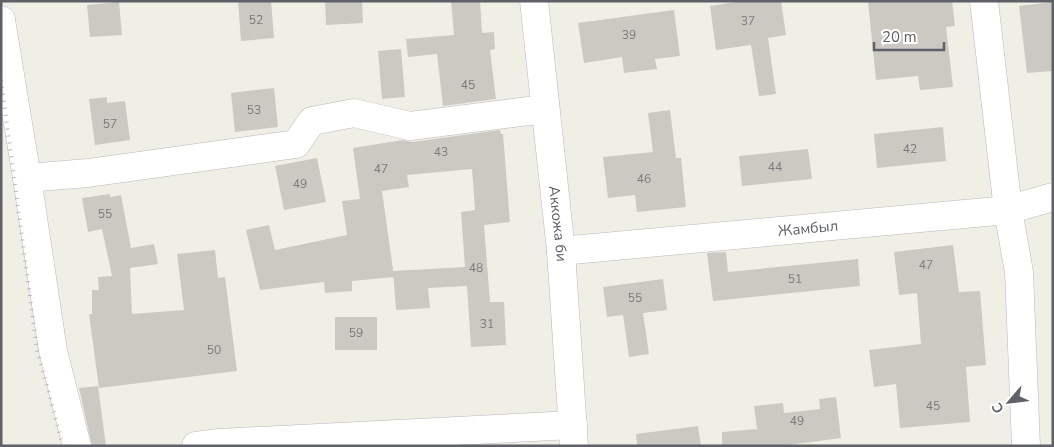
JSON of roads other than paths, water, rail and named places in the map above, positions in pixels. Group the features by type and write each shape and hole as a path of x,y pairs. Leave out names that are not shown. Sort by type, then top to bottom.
{"street":[{"name":"Аккожа би","path":"534,1 561,251 574,435"},
{"path":"984,1 1008,210 1019,272 1026,446"},
{"path":"1,20 53,351 77,446"},
{"path":"27,178 88,173 296,144 312,122 354,113 410,126 545,109"},
{"name":"Жамбыл","path":"561,251 1008,210 1053,197"},
{"path":"196,446 219,443 574,435"}],"railway":[{"path":"1,80 37,350 63,446"}]}
